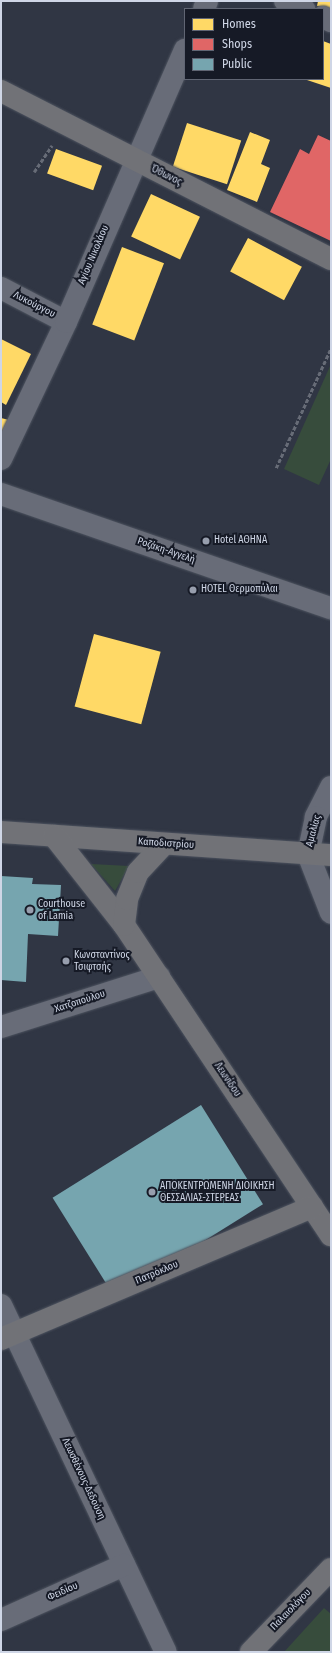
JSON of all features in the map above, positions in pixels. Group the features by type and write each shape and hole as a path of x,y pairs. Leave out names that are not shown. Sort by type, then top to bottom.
{"main road":[{"name":"Όθωνος","path":"1,91 331,259"},
{"name":"Καποδιστρίου","path":"1,832 331,855"},
{"name":"Λεωνίδου","path":"54,836 124,925 331,1235"},
{"path":"124,925 127,899 138,872 164,844"},
{"name":"Πατρόκλου","path":"8,1336 312,1207"},
{"name":"Παλαιολόγου","path":"252,1652 331,1569"}],"street":[{"path":"285,1 302,8"},
{"name":"Αγίου Νικολάου","path":"1,459 66,322 135,160 184,52"},
{"name":"Λυκούργου","path":"1,288 66,322"},
{"name":"Ροζάκη-Αγγελή","path":"1,494 331,608"},
{"name":"Αμαλίας","path":"308,854 316,817 331,787"},
{"path":"308,854 331,913"},
{"name":"Χατζοπούλου","path":"1,1027 159,977"},
{"name":"Λεωσθένους-Δεδούση","path":"1,1305 8,1336 124,1565 166,1652"},
{"name":"Φειδίου","path":"1,1620 124,1565"}],"path":[{"path":"34,172 65,124"},
{"path":"276,468 331,348"}],"green space":[{"path":"331,364 331,459 319,485 284,469"},
{"path":"91,864 129,866 115,891"},
{"path":"324,1608 331,1614 331,1652 284,1652"}],"building: Homes":[{"path":"318,1 331,1 331,9 317,6"},
{"path":"324,41 331,44 331,88 307,80 324,80"},
{"path":"187,123 241,141 227,184 173,167"},
{"path":"250,132 270,140 261,164 270,168 257,202 227,190"},
{"path":"56,149 102,166 93,190 47,173"},
{"path":"151,194 200,217 180,259 131,237"},
{"path":"248,238 302,267 284,300 230,272"},
{"path":"122,247 164,263 134,341 92,324"},
{"path":"1,339 31,354 6,405 1,402"},
{"path":"1,418 9,420 1,444"},
{"path":"94,634 161,652 141,724 75,706"}],"building: Shops":[{"path":"318,135 331,141 331,241 270,212 300,149 309,154"}],"building: Public":[{"name":"Courthouse of Lamia","path":"1,876 33,878 32,884 61,885 58,936 28,934 26,982 1,980"},
{"name":"ΑΠΟΚΕΝΤΡΩΜΕΝΗ ΔΙΟΙΚΗΣΗ ΘΕΣΣΑΛΙΑΣ-ΣΤΕΡΕΑΣ","path":"201,1105 263,1204 115,1297 53,1198"}],"place":[{"name":"Hotel ΑΘΗΝΑ","path":"206,541"},
{"name":"HOTEL Θερμοπύλαι","path":"193,590"},
{"name":"Courthouse of Lamia","path":"30,910"},
{"name":"Κωνσταντίνος Τσιφτσής","path":"66,961"},
{"name":"ΑΠΟΚΕΝΤΡΩΜΕΝΗ ΔΙΟΙΚΗΣΗ ΘΕΣΣΑΛΙΑΣ-ΣΤΕΡΕΑΣ","path":"152,1192"}]}
